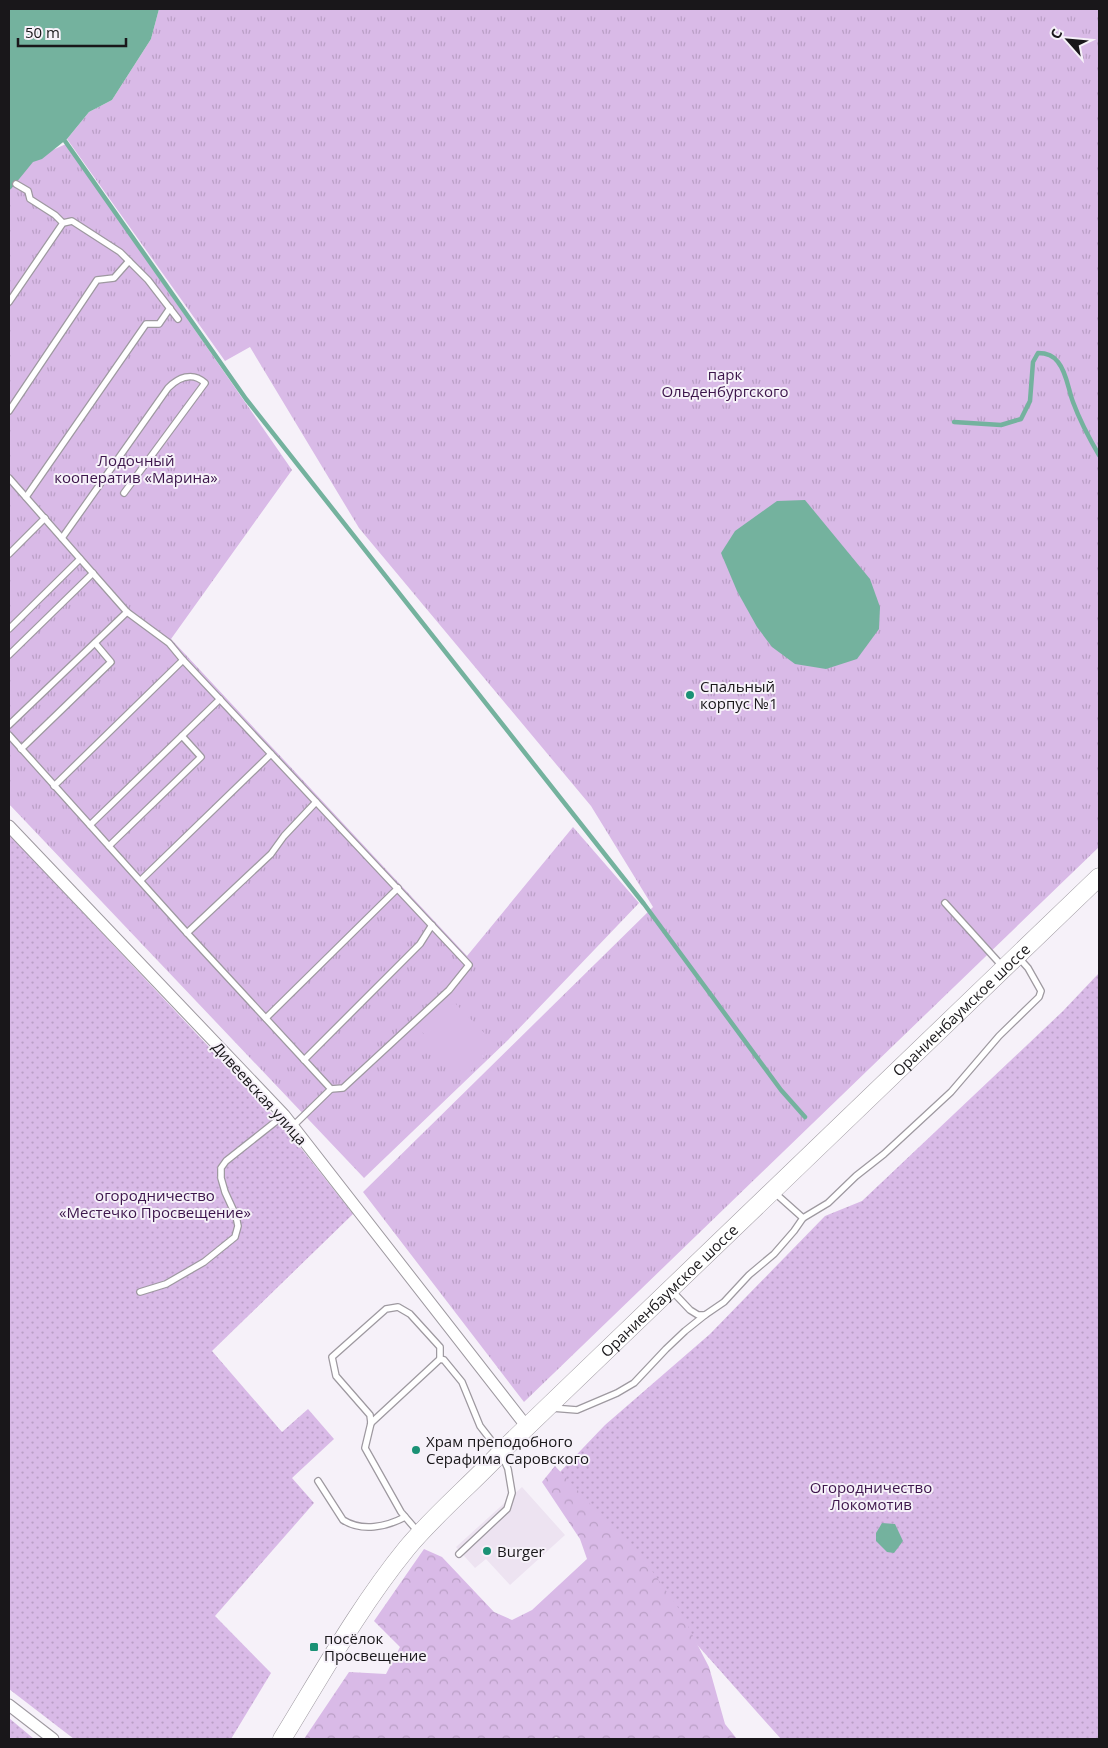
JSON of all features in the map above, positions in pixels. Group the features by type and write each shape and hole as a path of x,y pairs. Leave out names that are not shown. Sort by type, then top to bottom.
{"main road":[{"name":"Ораниенбаумское шоссе","path":"282,1739 367,1602 420,1534 527,1427 1099,877"}],"street":[{"name":"Дивеевская улица","path":"9,826 284,1115 527,1427"},
{"path":"9,1705 53,1739"}],"lane":[{"path":"16,184 28,191 30,198 55,215 63,223"},
{"path":"9,302 63,223 72,221 120,252 148,280 178,319"},
{"path":"9,411 98,280 114,278 129,261"},
{"path":"26,497 146,324 159,324 170,308"},
{"path":"62,538 168,388 176,380 183,377 193,376 203,380 205,383 124,493"},
{"path":"9,479 127,612 169,643 469,965 449,990 343,1088 331,1089 292,1126"},
{"path":"9,554 45,518"},
{"path":"9,628 80,559"},
{"path":"9,655 93,573"},
{"path":"9,725 127,612"},
{"path":"22,749 111,662 95,643"},
{"path":"54,786 183,660"},
{"path":"90,825 220,699"},
{"path":"9,735 141,880 187,934 331,1089"},
{"path":"109,846 201,757 182,736"},
{"path":"141,880 271,754"},
{"path":"187,934 271,854 284,836 316,802"},
{"path":"266,1018 398,888"},
{"path":"548,1407 577,1410 617,1394 634,1383 685,1331 724,1302 749,1274 774,1254 803,1218 816,1212 828,1203 926,1116 951,1092 999,1036 1035,1002 1042,991 1028,968 1011,962 945,903"},
{"path":"304,1060 420,944 432,925"},
{"path":"140,1292 166,1284 204,1262 235,1237 238,1226 236,1216 222,1184 222,1168 226,1161 284,1115"},
{"path":"773,1191 803,1218"},
{"path":"671,1289 690,1310 698,1315 705,1315"},
{"path":"371,1423 440,1359 440,1347 410,1314 398,1307 386,1309 332,1357 336,1376 370,1415 371,1423 365,1448 401,1512 420,1534"},
{"path":"440,1359 444,1360 462,1382 480,1426 501,1453 508,1469 512,1493 507,1509 459,1554"},
{"path":"318,1481 343,1520 357,1527 378,1527 405,1517"}],"shaded area":[{"path":"9,9 159,9 151,39 112,100 89,112 67,139 42,159 33,162 9,190"},
{"path":"805,500 870,579 880,607 879,629 857,659 826,669 795,664 772,647 757,627 737,591 721,553 735,531 777,501"},
{"path":"522,1487 565,1535 510,1585 486,1559 475,1568 456,1547"},
{"path":"882,1523 895,1524 903,1541 894,1553 887,1552 876,1541 876,1533"}],"green space":[{"name":"парк Ольденбургского","path":"159,9 1099,9 1099,847 524,1402 363,1192 653,907 591,806 359,528 250,347 225,361 67,139 89,112 112,100 151,39"},
{"name":"Лодочный кооператив «Марина»","path":"66,144 292,470 171,639 467,956 573,827 639,903 508,1040 364,1178 9,804 9,187 28,161"},
{"name":"огородничество «Местечко Просвещение»","path":"9,834 285,1128 353,1214 212,1351 282,1432 308,1409 334,1439 292,1478 314,1503 215,1616 271,1673 231,1739 74,1739 9,1689"},
{"name":"Огородничество Локомотив","path":"1099,973 1099,1739 781,1739 555,1485 560,1472 605,1425 710,1334 825,1216 862,1201 1063,1011"},
{"path":"451,999 496,1045 466,1076 420,1030"},
{"path":"555,1466 650,1568 679,1609 709,1667 725,1724 737,1739 560,1739 556,1737 553,1739 304,1739 349,1672 386,1674 400,1647 374,1621 424,1549 442,1557 494,1612 512,1620 532,1610 587,1559 580,1539 542,1482"},
{"path":"9,1718 34,1739 9,1739"}],"waterway":[{"path":"65,141 246,399 644,904 781,1090 805,1117"},
{"path":"954,422 1001,425 1021,419 1030,401 1033,362 1038,353 1047,354 1052,356 1061,366 1079,416 1099,455"}],"place":[{"name":"Спальный корпус №1","path":"690,695"},
{"name":"Храм преподобного Серафима Саровского","path":"416,1450"},
{"name":"Burger","path":"487,1551"},
{"name":"посёлок Просвещение","path":"314,1647"}]}
